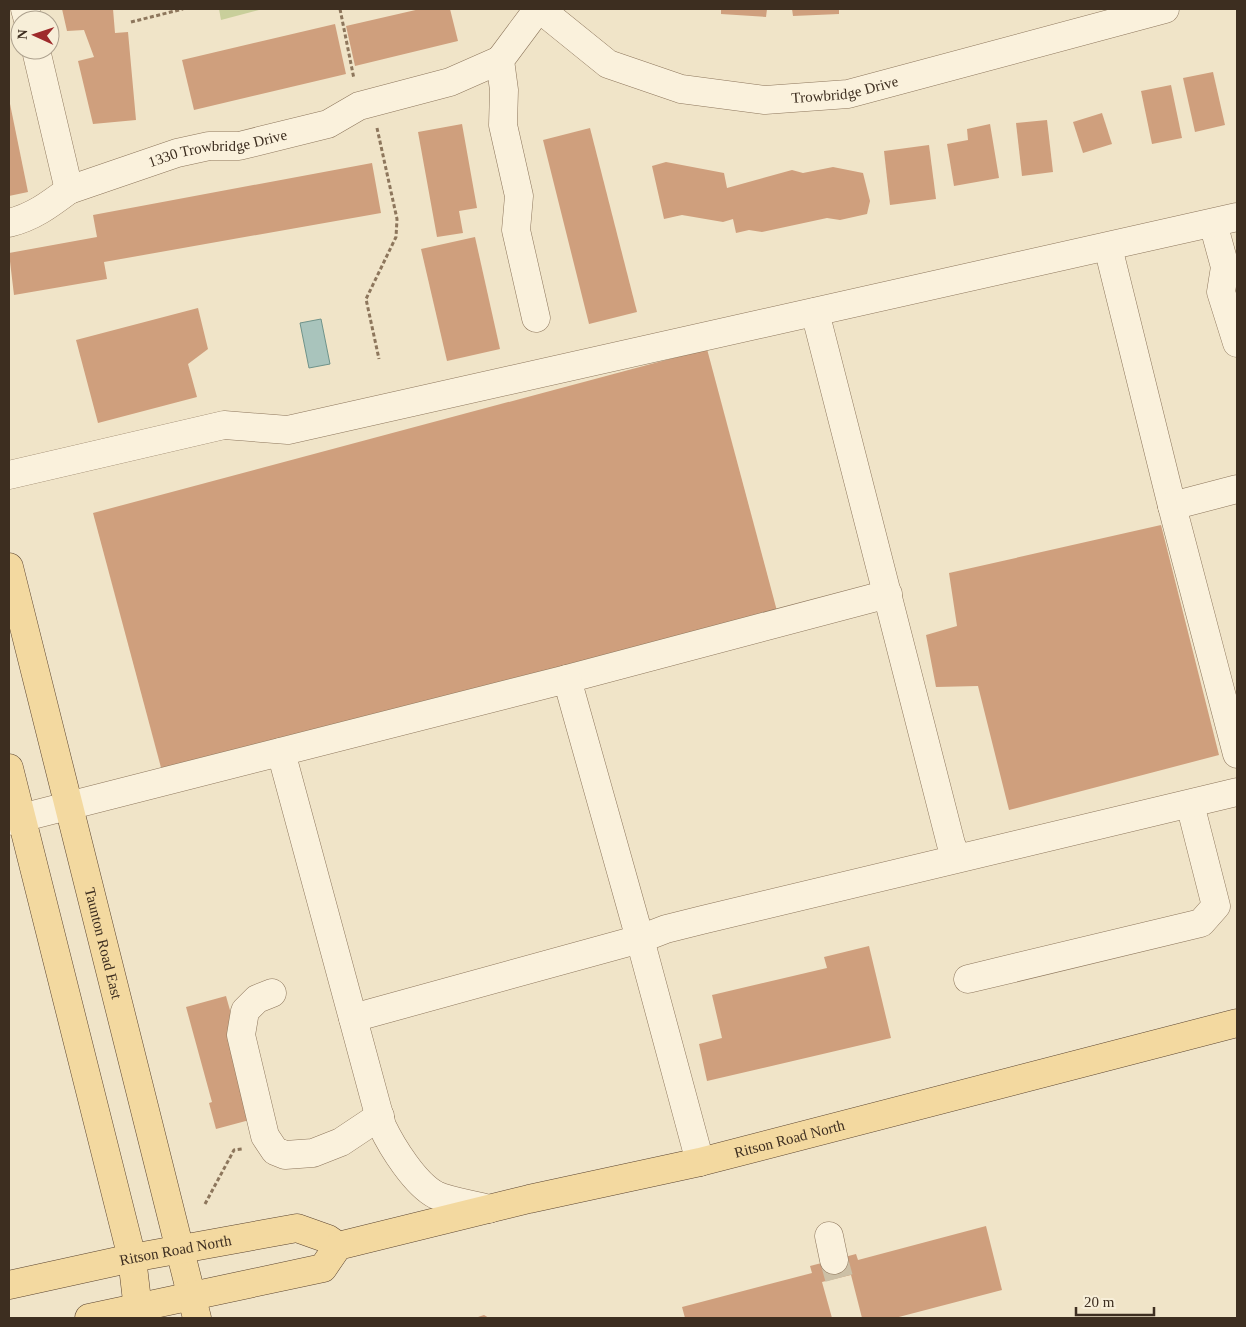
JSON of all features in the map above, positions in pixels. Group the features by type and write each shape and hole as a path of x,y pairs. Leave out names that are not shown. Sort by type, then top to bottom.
{"main road":[{"name":"Taunton Road East","path":"9,566 194,1308"},
{"path":"9,768 15,819 132,1258 138,1313"},
{"name":"Ritson Road North","path":"9,1285 132,1258 297,1228 328,1239 338,1246 489,1209 700,1162 1237,1023"},
{"path":"89,1318 194,1308 323,1268 338,1246"}],"street":[{"name":"1330 Trowbridge Drive","path":"9,223 25,219 43,210 69,190 177,153 209,146 239,146 286,136 328,124 365,104 450,82 500,60 539,9"},
{"name":"Trowbridge Drive","path":"539,9 608,64 681,89 765,100 848,94 1138,12 1165,9"},
{"path":"38,60 69,190"},
{"path":"500,60 504,90 503,125 519,196 516,230 536,318"},
{"path":"9,475 224,425 288,430 1225,220 1226,267 1221,292 1237,343"},
{"path":"1108,247 1172,506 1237,754"},
{"path":"815,312 951,844 957,858"},
{"path":"1172,506 1237,489"},
{"path":"15,819 567,680 888,594"},
{"path":"567,680 700,1162"},
{"path":"281,752 381,1121 393,1149 412,1173 435,1194 489,1209"},
{"path":"353,1018 640,939 666,929 1237,792"},
{"path":"968,979 1201,923 1216,906 1190,804"},
{"path":"272,992 257,999 245,1010 241,1035 265,1136 275,1151 285,1155 313,1152 341,1142 381,1121"}],"path":[{"path":"131,22 183,9"},
{"path":"340,9 398,218 396,237 366,299 379,359"},
{"path":"205,1204 234,1150 271,1144"}],"green space":[{"path":"219,9 263,9 221,20"}],"water":[{"path":"321,319 330,364 309,368 300,323"}],"building":[{"path":"62,9 113,9 115,33 128,32 136,120 93,124 78,61 94,57 84,30 67,31"},
{"path":"420,9 450,9 458,41 355,66 346,26"},
{"path":"721,9 767,9 766,17 721,14"},
{"path":"792,9 839,9 839,14 793,16"},
{"path":"335,24 346,74 194,110 182,60"},
{"path":"1213,72 1225,125 1195,132 1183,78"},
{"path":"1171,85 1182,138 1152,144 1141,91"},
{"path":"9,99 28,192 9,196"},
{"path":"1102,113 1112,144 1083,153 1073,122"},
{"path":"1047,120 1053,172 1022,176 1016,123"},
{"path":"462,124 477,208 459,211 463,233 437,237 418,132"},
{"path":"990,124 999,178 954,186 947,144 968,140 967,129"},
{"path":"590,128 637,312 589,324 543,140"},
{"path":"929,145 936,199 890,205 884,151"},
{"path":"666,162 724,173 727,188 792,170 803,173 833,167 863,173 870,201 867,214 840,220 827,218 762,232 749,230 736,233 733,219 723,222 682,215 664,219 652,166"},
{"path":"372,163 381,213 104,262 107,279 14,295 9,253 97,237 93,215"},
{"path":"475,237 500,349 447,361 421,249"},
{"path":"198,308 208,349 188,364 197,397 98,423 76,340"},
{"path":"707,349 777,611 163,775 93,513"},
{"path":"1161,525 1219,755 1009,810 978,686 936,687 926,635 957,626 949,573"},
{"path":"869,946 891,1038 707,1081 699,1044 722,1038 712,995 827,968 824,957"},
{"path":"226,996 249,1078 257,1118 216,1129 209,1103 212,1102 186,1007"},
{"path":"986,1226 1002,1290 895,1318 862,1318 851,1275 822,1282 832,1318 685,1318 682,1307 812,1273 810,1266 856,1254 858,1260"},
{"path":"484,1315 489,1318 475,1318"}],"tunnel":[{"path":"834,1260 839,1278"}]}
